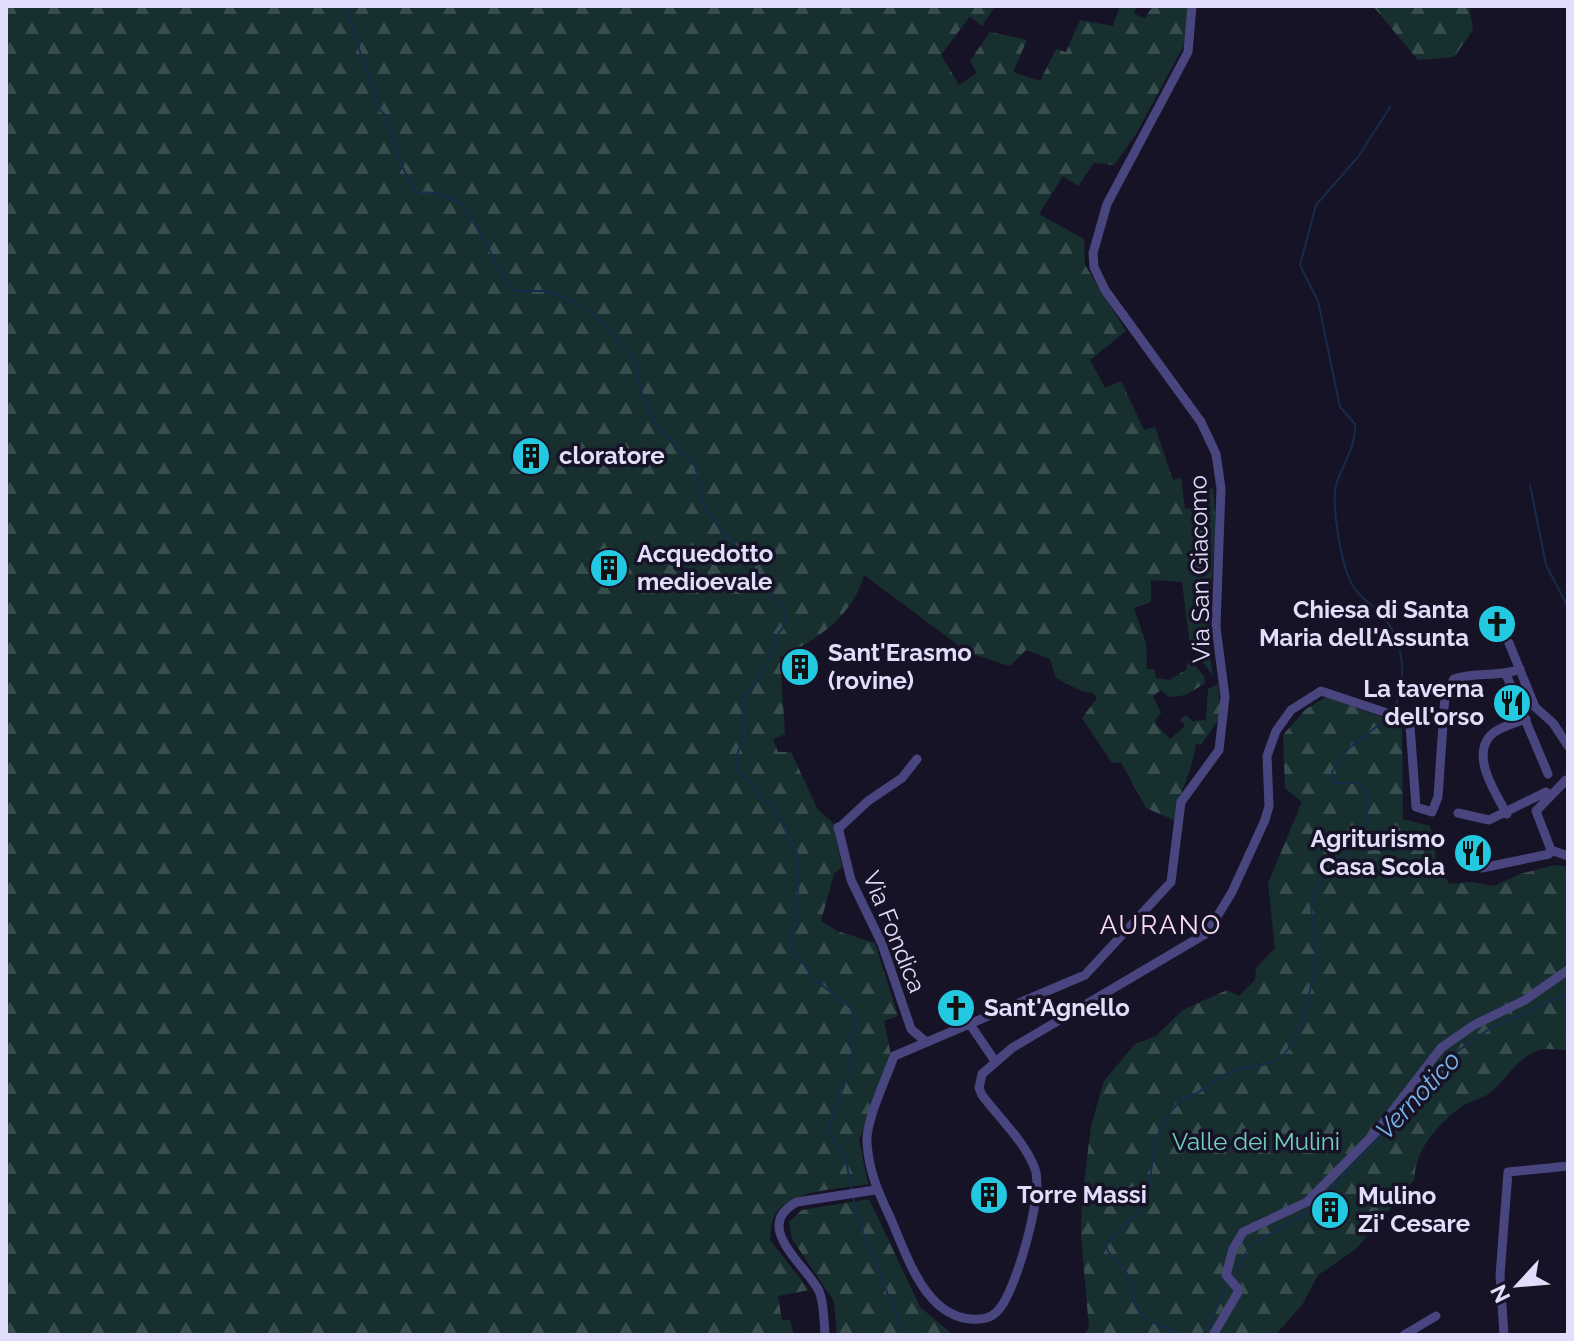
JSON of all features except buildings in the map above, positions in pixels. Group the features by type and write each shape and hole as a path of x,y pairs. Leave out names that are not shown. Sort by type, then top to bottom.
{"street":[{"name":"Via San Giacomo","path":"969,1023 1085,975 1168,888 1181,802 1214,759 1224,732 1225,697 1216,617 1221,488 1216,454 1201,422 1105,290 1094,267 1093,253 1107,204 1188,52 1192,6"},
{"path":"1509,643 1535,707 1553,723 1568,746"},
{"path":"995,1061 969,1023 894,1056 866,1139 875,1190 901,1250 935,1302 962,1319 983,1319 1001,1308 1008,1296 1039,1183 1029,1155 979,1088 982,1074 995,1061 1207,933 1232,892 1265,820 1269,806 1267,756 1281,720 1315,693 1334,694 1402,718 1410,726 1416,807 1432,812 1438,797 1445,695 1454,679 1468,674 1506,674 1520,669"},
{"path":"1506,674 1550,777 1545,796 1536,811 1551,850 1568,856"},
{"path":"1507,814 1487,771 1483,750 1490,735 1526,719"},
{"name":"Via Fondica","path":"917,759 902,778 868,801 838,828 851,880 882,944 911,1029 926,1042"},
{"path":"1458,813 1489,820 1545,796 1566,780"},
{"path":"1482,868 1549,854 1551,850"},
{"path":"1213,1335 1237,1294 1230,1280 1233,1249 1243,1232 1307,1202 1377,1131 1441,1048 1474,1025 1525,1000 1568,970"},
{"path":"1504,1335 1500,1275 1508,1172 1568,1166"},
{"path":"825,1335 820,1292 782,1243 779,1229 789,1206 805,1200 875,1190"},
{"path":"1404,1335 1436,1316"}],"green space":[{"path":"6,6 995,6 982,26 970,16 941,55 959,85 977,73 970,61 990,32 1027,40 1013,72 1040,81 1056,49 1066,52 1080,20 1113,26 1120,6 1137,6 1134,14 1145,18 1153,6 1187,6 1189,30 1184,45 1136,134 1114,165 1094,163 1078,186 1063,176 1039,214 1084,239 1085,265 1126,331 1090,360 1105,388 1121,381 1144,430 1155,427 1173,480 1181,478 1185,509 1196,508 1197,497 1213,488 1215,535 1209,630 1213,676 1190,645 1182,582 1151,580 1151,602 1134,608 1146,643 1147,669 1154,669 1156,678 1170,680 1187,669 1191,661 1204,676 1205,683 1186,695 1169,697 1161,690 1153,696 1161,713 1154,722 1170,739 1185,726 1180,720 1186,715 1192,721 1206,720 1208,689 1218,684 1221,716 1201,745 1196,744 1174,820 1146,808 1121,762 1112,763 1082,718 1097,698 1093,693 1081,691 1056,678 1050,659 1026,650 1010,666 969,653 864,575 859,590 842,615 819,635 780,657 785,734 773,739 778,752 791,752 818,810 833,823 842,867 834,874 821,921 837,931 875,943 898,1016 884,1021 891,1055 859,1140 868,1184 796,1198 778,1210 773,1220 770,1240 809,1290 778,1296 782,1320 790,1320 794,1335 6,1335"},
{"path":"1373,6 1469,6 1473,30 1454,57 1418,60"},
{"name":"Valle dei Mulini","path":"1326,697 1402,724 1403,819 1430,826 1437,862 1449,884 1472,882 1494,886 1520,874 1555,865 1568,867 1568,1050 1544,1049 1530,1054 1498,1086 1464,1105 1447,1119 1424,1147 1415,1179 1356,1249 1318,1275 1302,1305 1275,1335 1083,1335 1089,1328 1081,1235 1082,1200 1091,1126 1104,1081 1135,1044 1156,1036 1183,1010 1227,990 1239,996 1255,980 1256,968 1275,948 1268,883 1302,802 1285,788 1283,735 1306,709"},
{"path":"869,1199 920,1307 953,1335 837,1335 834,1301 792,1239 789,1222 802,1210"}],"waterway":[{"path":"345,6 379,109 387,117 401,165 417,193 444,196 467,209 510,288 548,291 574,302 591,312 617,339 635,362 644,401 658,428 695,466 705,510 746,558 785,613 786,623 776,637 765,668 742,699 745,734 736,757 737,769 776,813 797,852 799,879 792,947 814,979 851,1008 854,1019 852,1065 827,1130 846,1162 852,1190"},
{"path":"1390,107 1358,157 1316,205 1300,265 1318,301 1340,407 1355,424 1352,447 1335,491 1337,530 1352,584 1381,614 1399,648 1401,687 1393,711"},
{"path":"1530,485 1546,565 1568,607"},
{"path":"1180,1335 1150,1321 1141,1313 1135,1303 1129,1277 1106,1247 1147,1204 1154,1147 1172,1110 1185,1098 1226,1074 1277,1059 1294,1039 1304,1013 1317,953 1313,895 1323,877 1357,842 1366,819 1368,792 1356,783 1334,783 1332,772 1348,749 1390,716"},
{"name":"Vernotico","path":"1232,1278 1250,1246 1313,1209 1391,1124 1409,1097 1452,1055 1489,1029 1568,993"},
{"path":"853,1196 859,1222 904,1335"},
{"name":"Vernotico","path":"1203,1335 1230,1283"}],"place":[{"name":"cloratore","path":"531,456"},
{"name":"Acquedotto medioevale","path":"609,568"},
{"name":"Chiesa di Santa Maria dell'Assunta","path":"1497,624"},
{"name":"Sant'Erasmo (rovine)","path":"800,667"},
{"name":"La taverna dell'orso","path":"1512,703"},
{"name":"Agriturismo Casa Scola","path":"1473,853"},
{"name":"Sant'Agnello","path":"956,1008"},
{"name":"Torre Massi","path":"989,1195"},
{"name":"Mulino Zi' Cesare","path":"1330,1210"}],"district":[{"name":"AURANO","path":"1161,925"}]}
